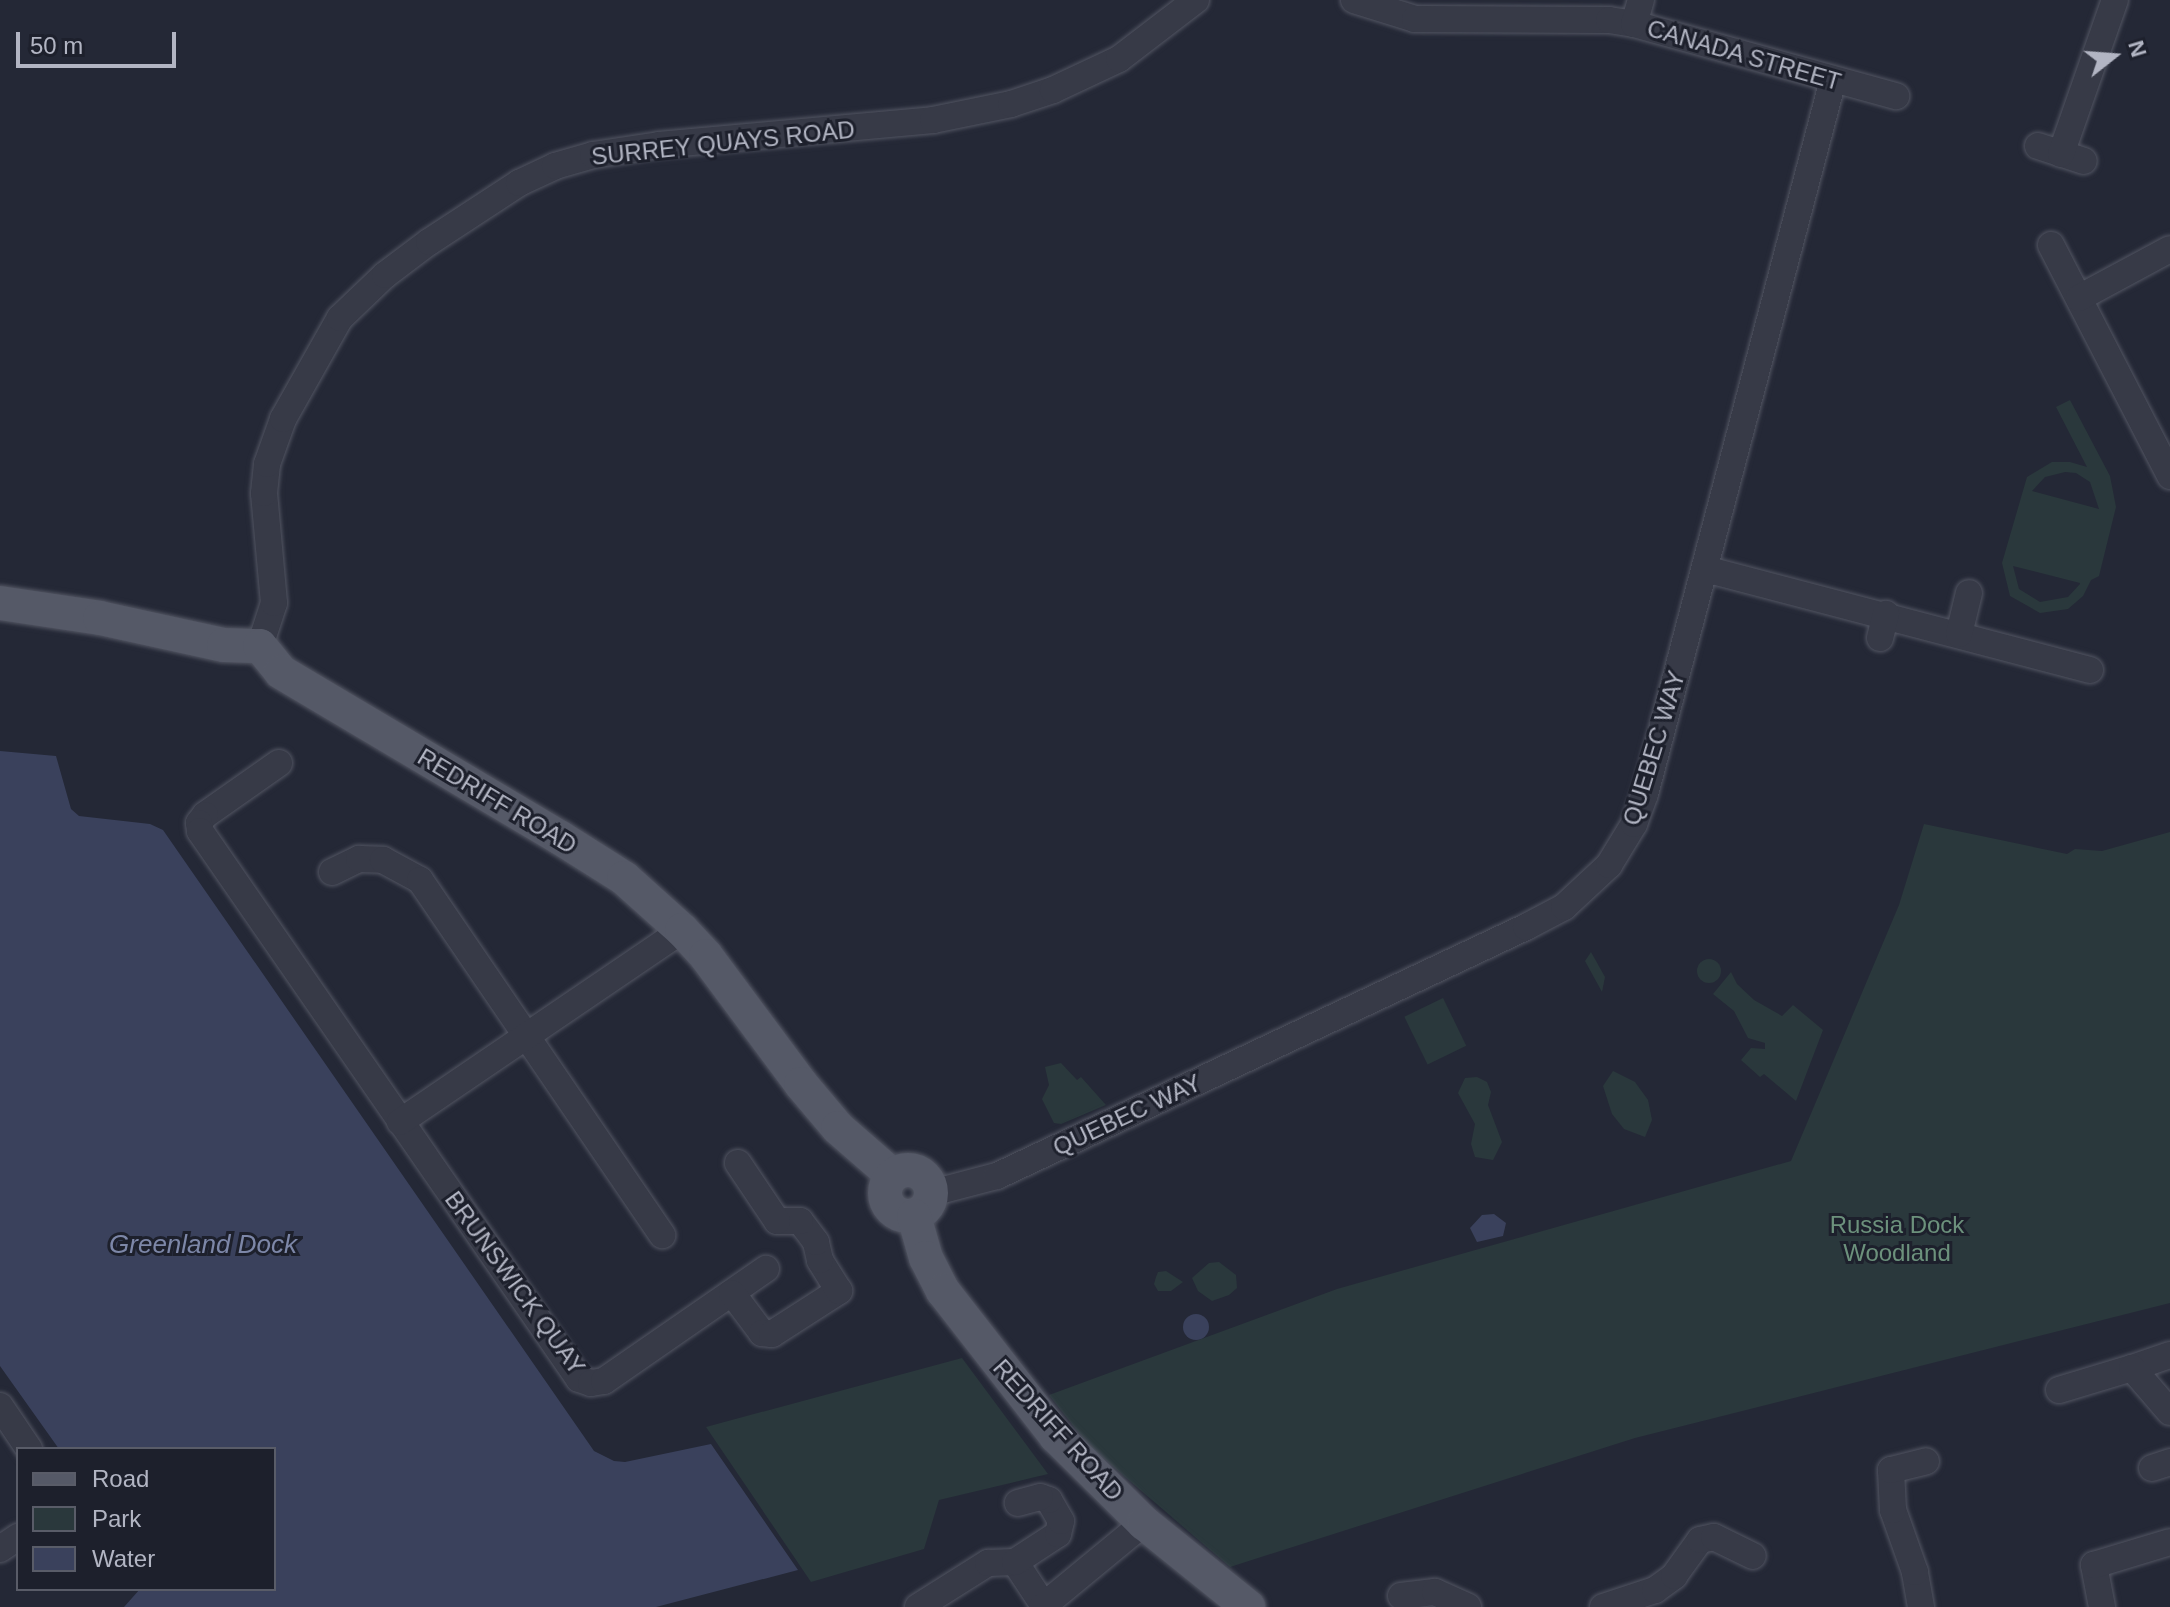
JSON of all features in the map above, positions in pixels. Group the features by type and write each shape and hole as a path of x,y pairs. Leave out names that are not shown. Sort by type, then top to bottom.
{"main road":[{"path":"0,603 100,618 224,645 260,646"},
{"name":"REDRIFF ROAD","path":"260,646 281,672 624,878 682,930 706,956 801,1084 838,1128 892,1175 885,1186 890,1208 898,1214 923,1205 926,1258 943,1291 1056,1436 1144,1523 1248,1607"}],"street":[{"name":"CANADA STREET","path":"1354,0 1415,19 1609,20 1638,12 1833,80 1896,96"},
{"path":"2061,154 2115,0"},
{"name":"SURREY QUAYS ROAD","path":"260,646 274,603 264,493 267,464 283,419 340,318 385,275 442,233 519,183 555,166 593,155 659,145 933,120 1011,104 1053,90 1119,59 1192,2"},
{"name":"QUEBEC WAY","path":"923,1205 1032,1160 1526,927 1564,907 1589,887 1609,865 1634,824 1705,569 1833,80"},
{"path":"2051,245 2170,476"},
{"path":"2079,298 2170,249"},
{"path":"1705,569 1883,626 1959,634 2090,670"},
{"path":"1959,634 1969,593"},
{"name":"BRUNSWICK QUAY","path":"279,763 205,815 199,823 200,831 579,1379 591,1383 604,1381 766,1269"},
{"path":"332,872 359,859 383,860 420,880 662,1235"},
{"path":"400,1122 682,930"},
{"path":"732,1293 762,1333 772,1334 839,1291 820,1260 816,1242 800,1221 777,1221 738,1163"},
{"path":"2059,1390 2170,1355"},
{"path":"2132,1368 2170,1412"},
{"path":"0,1406 28,1447"},
{"path":"1921,1607 1915,1572 1893,1510 1891,1470 1926,1461"},
{"path":"918,1607 988,1563 1015,1562 1058,1534 1061,1521 1049,1500 1040,1497 1018,1503"},
{"path":"1015,1562 1043,1606 1144,1523"},
{"path":"1603,1607 1655,1590 1674,1576 1700,1540 1714,1537 1753,1556"},
{"path":"2102,1607 2094,1565 2170,1542"},
{"path":"1401,1596 1435,1592 1468,1607"}],"green space":[{"path":"2070,400 2110,476 2116,507 2099,576 2091,580 2083,596 2068,609 2040,613 2010,596 2002,563 2027,477 2052,462 2070,462 2087,467 2056,407","holes":["2076,473 2090,482 2099,509 2032,491 2045,477","2013,566 2080,583 2080,584 2068,597 2040,602 2019,589"]},
{"name":"Russia Dock Woodland","path":"1924,824 2067,854 2075,849 2102,851 2170,832 2170,1303 1635,1438 1230,1567 1089,1446 1049,1395 1337,1289 1791,1161 1899,905"},
{"path":"1591,952 1605,977 1602,992 1585,961"},
{"path":"1709,959 1717,963 1721,971 1717,979 1709,983 1701,979 1697,971 1701,963"},
{"path":"1731,972 1737,984 1754,1000 1782,1016 1793,1005 1823,1030 1796,1101 1764,1074 1760,1077 1741,1060 1751,1048 1765,1049 1765,1043 1748,1038 1734,1011 1713,994"},
{"path":"1443,998 1466,1046 1428,1064 1404,1017"},
{"path":"1061,1063 1077,1080 1081,1077 1106,1105 1061,1124 1054,1123 1042,1099 1049,1085 1045,1067"},
{"path":"1613,1071 1635,1082 1648,1100 1652,1120 1645,1137 1624,1129 1612,1114 1603,1086"},
{"path":"1477,1077 1487,1082 1491,1092 1488,1105 1502,1142 1493,1160 1475,1157 1471,1144 1475,1124 1458,1093 1465,1078"},
{"path":"1219,1262 1236,1275 1237,1288 1229,1295 1212,1301 1198,1291 1192,1278 1209,1263"},
{"path":"1166,1271 1183,1282 1171,1291 1158,1291 1154,1284 1158,1272"},
{"path":"962,1358 1048,1474 939,1500 924,1549 811,1582 706,1427"}],"water":[{"name":"Greenland Dock","path":"0,751 56,756 71,809 79,816 150,824 163,830 594,1451 614,1461 625,1462 711,1444 798,1570 656,1607 124,1607 138,1591 276,1591 276,1447 58,1447 0,1366"},
{"path":"1494,1214 1506,1223 1503,1236 1477,1242 1470,1228 1482,1215"},
{"path":"1196,1314 1205,1318 1209,1327 1205,1336 1196,1340 1187,1336 1183,1327 1187,1318"}]}
